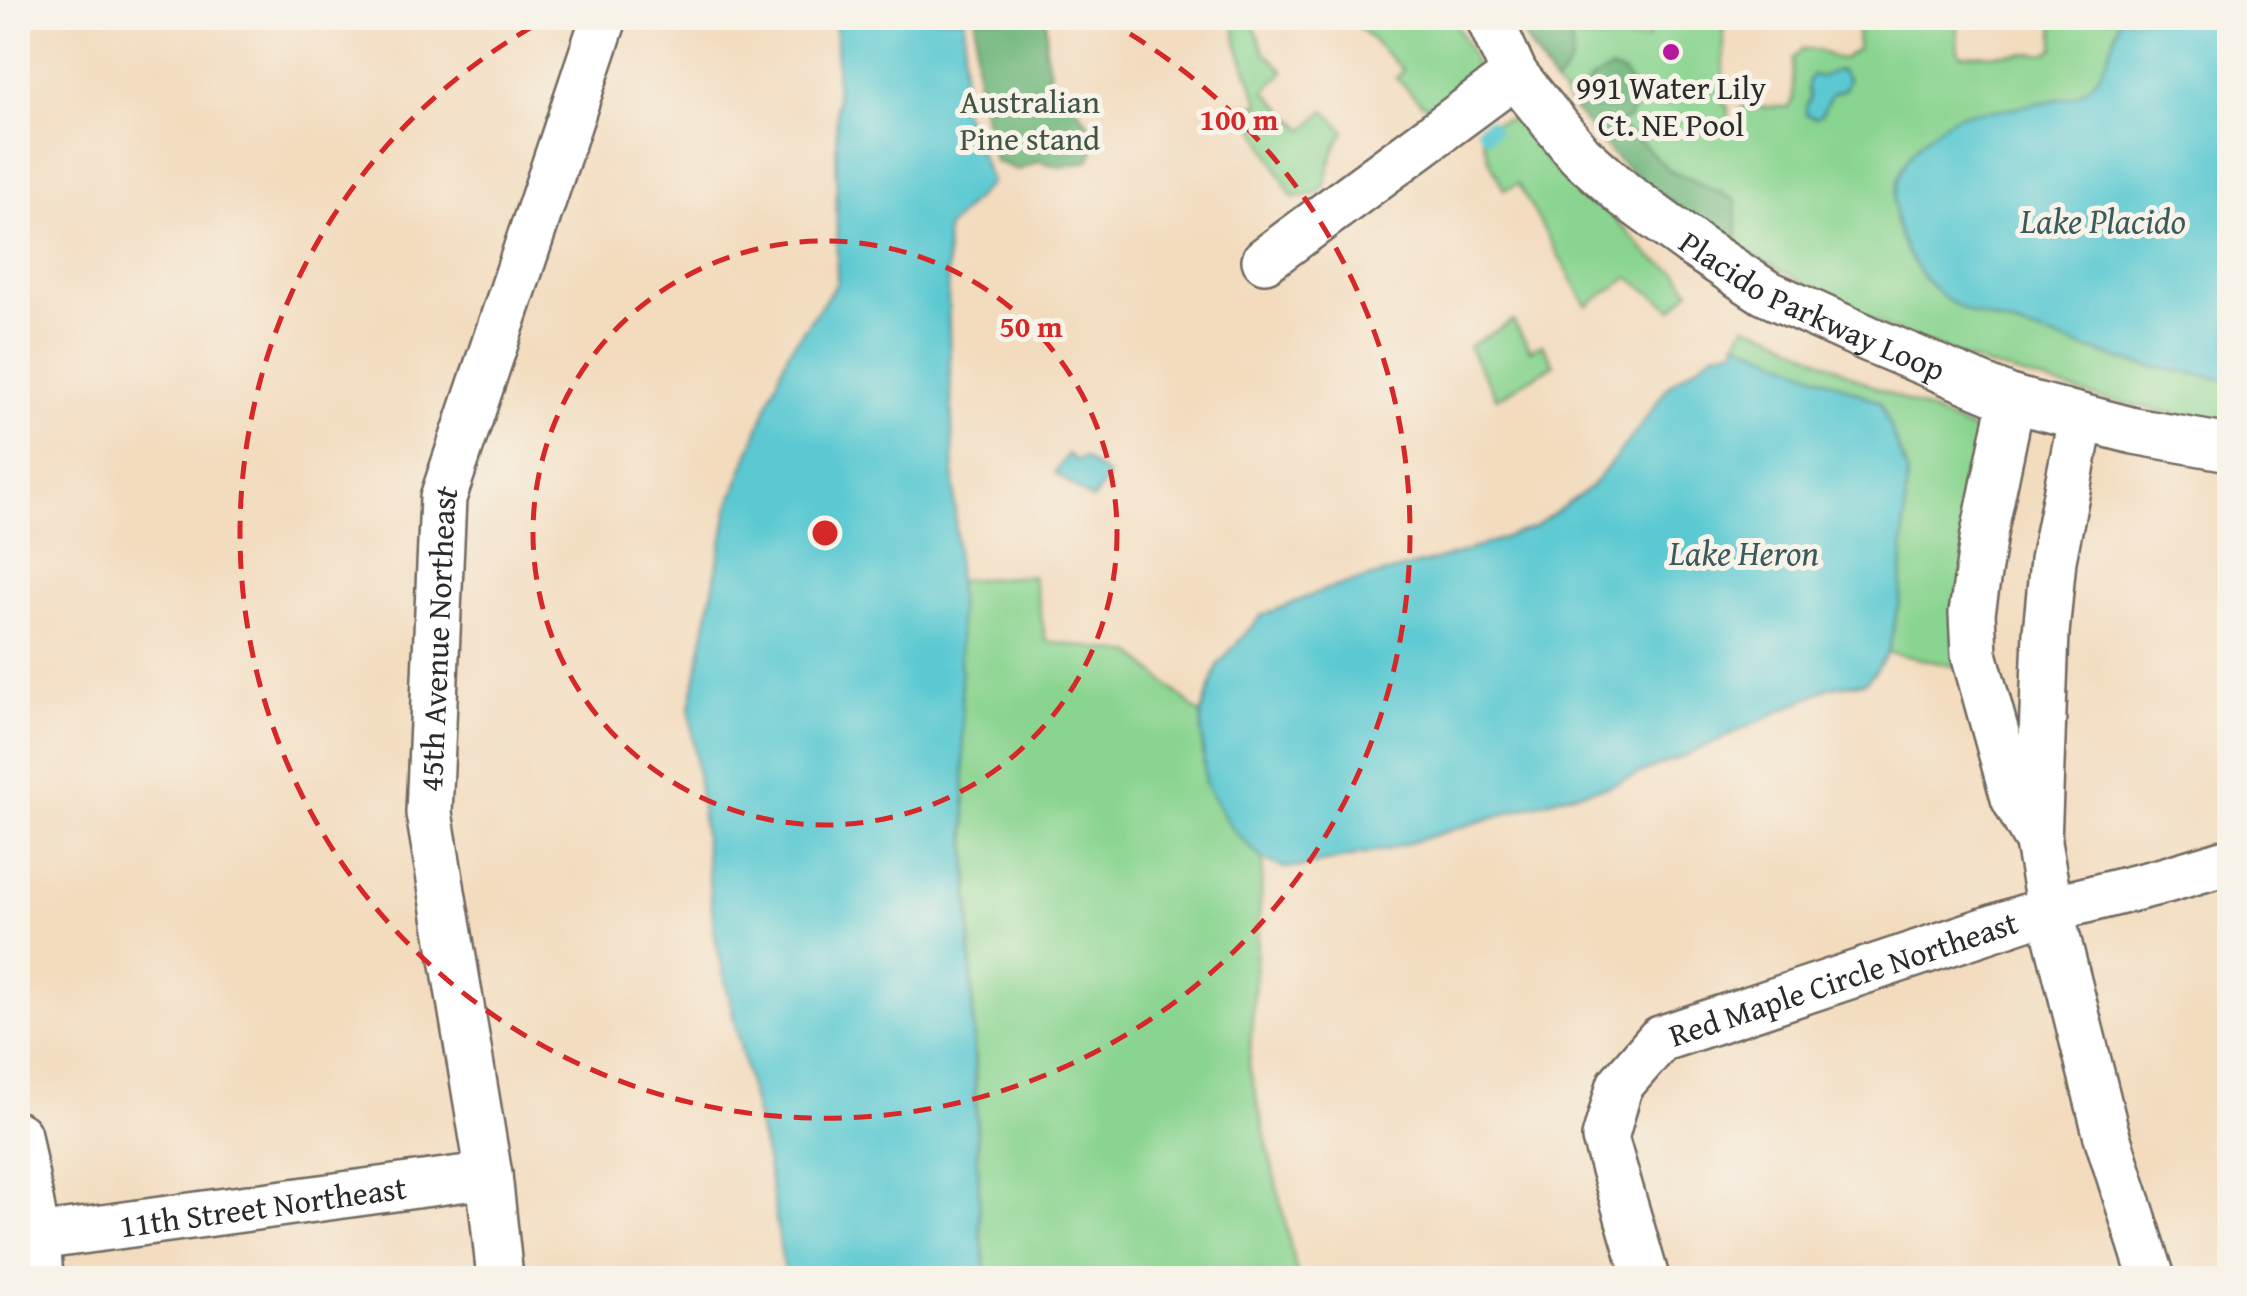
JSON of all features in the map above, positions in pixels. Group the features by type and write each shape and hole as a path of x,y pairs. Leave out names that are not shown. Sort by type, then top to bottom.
{"street":[{"name":"45th Avenue Northeast","path":"500,1278 489,1175 429,813 443,498 604,18"},
{"name":"Placido Parkway Loop","path":"1489,18 1515,75 1580,155 1667,226 1766,292 2012,399 2134,431 2230,448"},
{"path":"1264,260 1515,75"},
{"path":"2012,399 1972,613 1974,654 2014,798 2038,843"},
{"path":"2081,418 2053,560 2046,633 2038,843 2050,910 2106,1133 2152,1278"},
{"name":"Red Maple Circle Northeast","path":"1646,1278 1606,1138 1620,1085 1660,1039 2050,910 2230,861"},
{"path":"18,1135 38,1258"},
{"name":"11th Street Northeast","path":"38,1258 489,1175"}],"green space":[{"name":"Australian Pine stand","path":"976,18 1047,18 1045,48 1052,84 1074,104 1099,138 1089,161 1060,167 1039,161 1018,170 994,161 980,101"},
{"path":"1233,18 1251,18 1264,51 1284,71 1265,91 1305,130 1325,110 1345,131 1333,154 1324,187 1314,195 1292,197 1243,104 1260,104 1238,47"},
{"path":"1350,18 1452,18 1474,61 1472,86 1437,109 1421,103 1396,78 1403,70"},
{"path":"1513,18 1581,18 1581,39 1647,39 1648,18 1724,18 1724,106 1728,107 1729,121 1741,121 1742,107 1789,107 1793,100 1793,59 1802,49 1843,59 1857,49 1858,18 1944,18 1960,23 1957,28 1961,55 2047,53 2054,48 2054,26 2046,20 2025,22 2026,18 2120,18 2105,66 2086,90 2072,97 2000,110 1895,219 1922,275 1956,305 2136,364 2229,380 2229,426 2095,397 1969,360 1889,329 1738,247 1736,200 1668,169 1615,123 1591,80 1574,109"},
{"path":"1513,18 1559,18 1566,28 1572,58 1555,85"},
{"path":"1611,70 1624,74 1638,97 1628,119 1616,124 1668,169 1736,200 1738,247 1627,168 1574,109 1591,80"},
{"path":"1515,118 1557,172 1607,211 1652,258 1678,273 1690,290 1673,309 1629,277 1587,306 1518,184 1504,190 1489,159 1480,131 1489,124"},
{"path":"1513,321 1530,350 1542,344 1554,364 1497,398 1468,347"},
{"path":"1745,325 1771,333 1874,387 1981,434 1984,445 1963,668 1888,652 1901,596 1907,472 1880,403 1737,341"},
{"path":"1033,576 1046,641 1134,654 1201,715 1205,783 1230,826 1263,860 1249,1066 1298,1278 987,1278 980,1227 956,580"}],"water":[{"path":"836,18 965,18 962,109 991,182 946,229 980,1227 987,1278 785,1278 768,1168 715,936 690,708 729,506 788,352 837,283"},
{"name":"Lake Placido","path":"2120,18 2229,18 2229,380 2136,364 1971,313 1941,295 1925,279 1898,230 1895,192 1907,159 1919,144 1961,114 2072,97 2092,82 2105,64"},
{"path":"1837,70 1848,80 1845,89 1831,95 1822,114 1815,118 1806,114 1812,75 1821,77"},
{"name":"Lake Heron","path":"1737,341 1880,402 1907,472 1901,596 1888,652 1875,672 1865,682 1831,687 1689,754 1609,786 1570,794 1389,849 1302,867 1285,868 1263,860 1230,826 1205,783 1201,715 1218,665 1261,616 1327,589 1458,554 1534,527 1591,487 1669,385 1716,352 1736,348"},
{"path":"1068,454 1076,461 1084,458 1109,477 1092,500 1055,473"}],"waterway":[{"path":"1466,83 1470,88 1464,93 1460,87 1466,83"},
{"path":"1489,124 1493,130 1487,135 1482,129 1489,124"}],"place":[{"name":"991 Water Lily Ct. NE Pool","path":"1671,52"}]}
